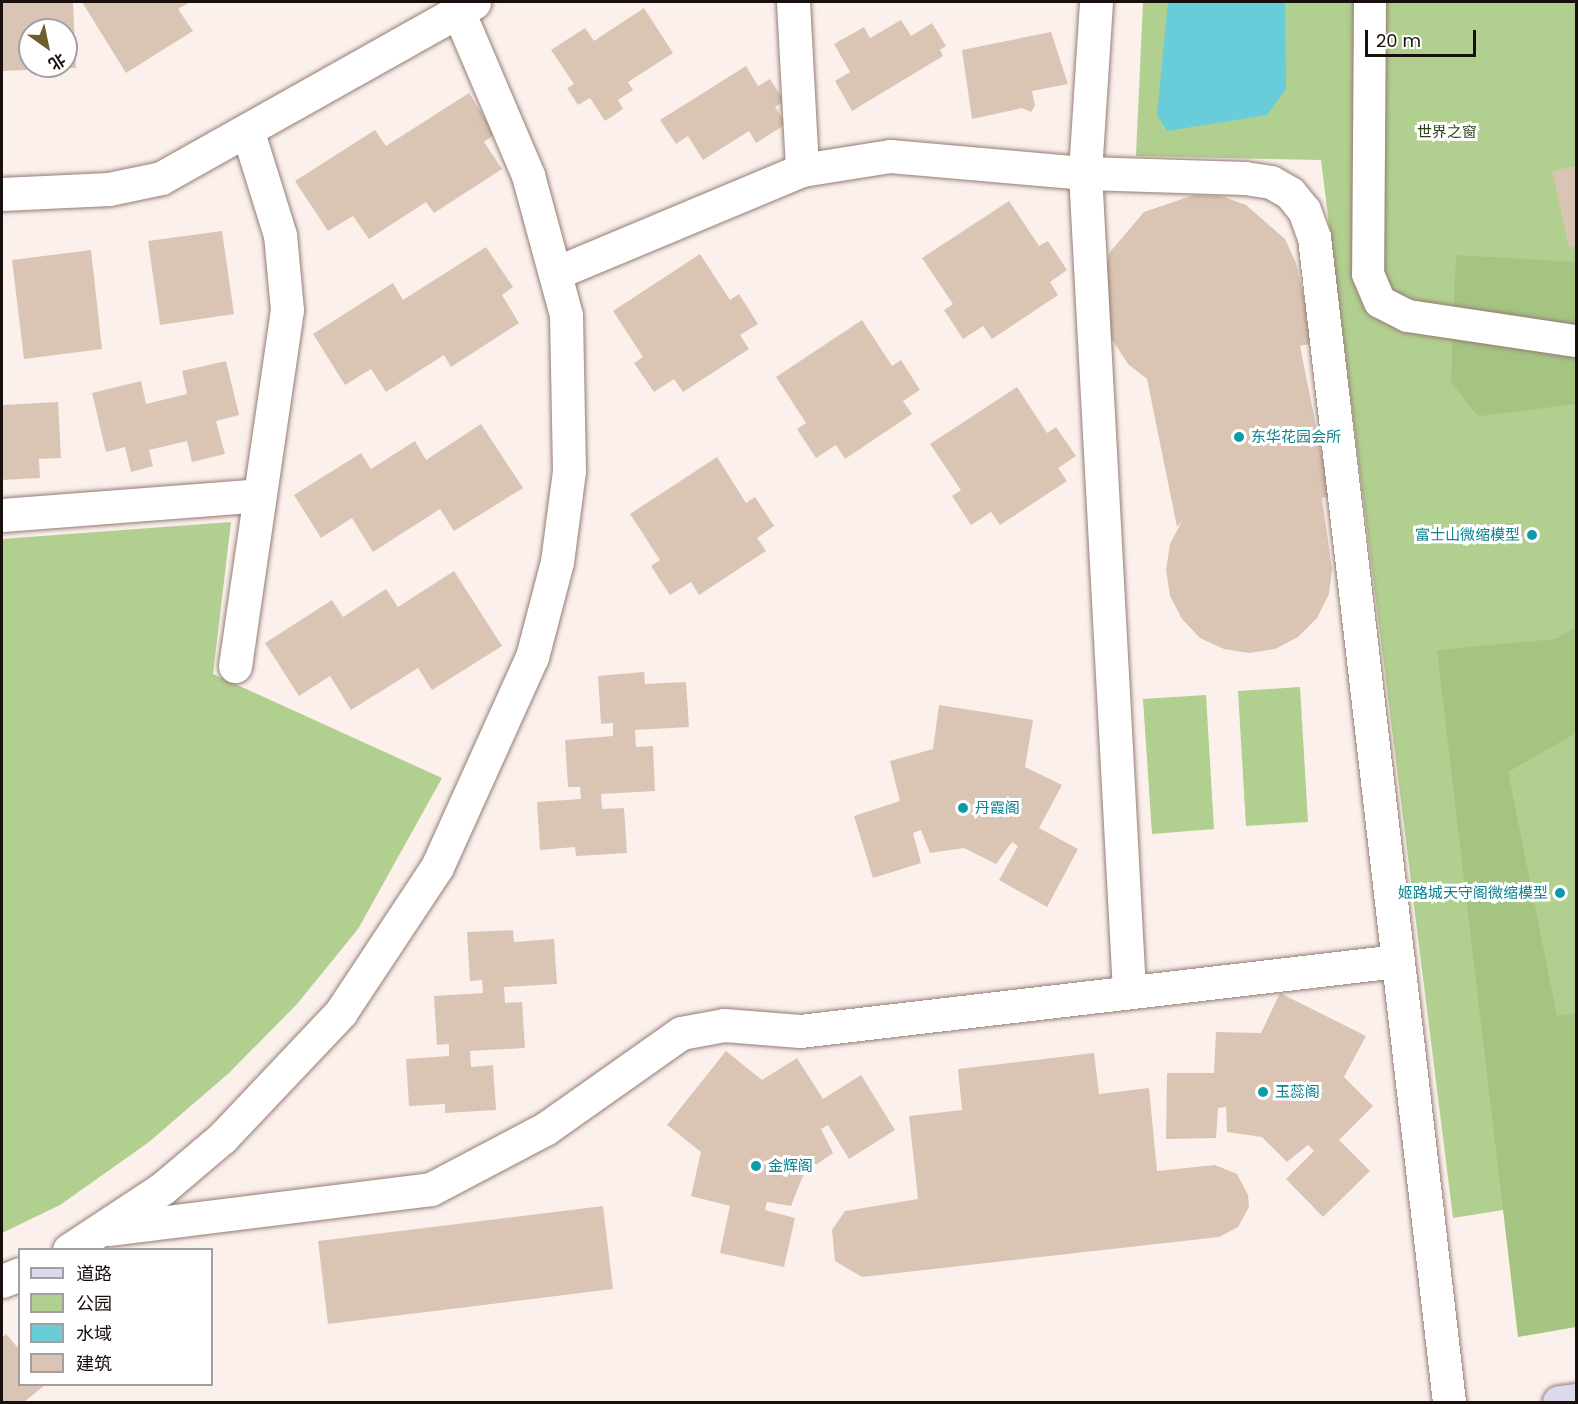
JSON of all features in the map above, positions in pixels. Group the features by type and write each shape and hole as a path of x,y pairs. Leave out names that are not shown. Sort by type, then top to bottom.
{"main road":[{"path":"1559,1402 1576,1401"}],"street":[{"path":"794,2 802,170"},
{"path":"1096,2 1085,173 1129,992"},
{"path":"1370,2 1368,274 1380,302 1408,316 1576,341"},
{"path":"2,194 136,185 184,167 466,6 528,175 558,272 570,356 572,420 557,562 532,657 475,792 431,876 341,1012 222,1138 105,1230 73,1248"},
{"path":"235,666 287,310 287,271 248,132"},
{"path":"558,272 802,170 890,156 1085,173 1271,182 1290,193 1307,219 1314,237 1449,1402"},
{"path":"2,515 259,495"},
{"path":"105,1230 431,1189 545,1130 681,1033 724,1025 800,1030 1397,961"},
{"path":"2,1281 18,1275"}],"green space":[{"name":"世界之窗","path":"1143,2 1576,2 1576,1198 1453,1218 1321,160 1136,156"},
{"path":"1456,255 1576,262 1576,404 1481,416 1475,413 1451,382"},
{"path":"231,522 213,674 442,778 358,929 297,1004 229,1073 149,1142 60,1205 2,1233 2,539"},
{"path":"1576,627 1576,733 1508,772 1557,1016 1576,1013 1576,1327 1518,1337 1437,650 1556,639"},
{"path":"1300,687 1308,822 1246,826 1238,691"},
{"path":"1206,695 1214,829 1152,834 1143,699"}],"water":[{"path":"1168,2 1285,2 1286,89 1267,115 1167,131 1157,115"}],"building":[{"path":"2,2 73,2 74,18 18,18 18,70 2,71"},
{"path":"82,2 190,2 178,9 193,31 126,73"},
{"path":"644,8 673,53 628,82 633,90 618,100 623,109 605,121 590,98 578,105 567,88 574,84 551,50 585,28 594,41"},
{"path":"901,20 911,36 932,23 946,46 940,50 943,56 852,111 835,81 850,72 834,44 864,27 870,38"},
{"path":"1051,32 1068,84 1032,91 1035,106 1031,112 1022,108 972,119 962,50"},
{"path":"746,66 758,86 770,79 784,101 775,107 786,124 756,143 749,131 703,160 688,136 676,144 660,120"},
{"path":"469,93 495,134 484,142 502,169 434,213 426,202 369,239 353,216 328,231 295,181 375,130 386,146"},
{"path":"1576,166 1576,246 1569,247 1552,171"},
{"name":"东华花园会所","path":"1194,195 1221,196 1246,205 1285,239 1296,263 1314,343 1300,346 1330,496 1322,498 1332,569 1329,594 1317,618 1298,637 1275,649 1249,653 1224,649 1200,638 1182,619 1170,596 1166,570 1170,544 1182,521 1177,527 1147,379 1128,364 1110,336 1102,278 1110,252 1144,212"},
{"path":"1009,201 1039,246 1048,241 1067,270 1050,282 1058,295 992,339 983,326 963,339 944,310 953,304 922,258"},
{"path":"222,231 234,314 160,325 148,241"},
{"path":"486,247 513,287 502,295 519,323 451,367 444,355 386,392 371,369 345,385 313,334 393,283 403,300"},
{"path":"91,250 102,349 24,359 12,260"},
{"path":"700,254 730,300 739,294 758,324 740,335 749,349 683,392 674,379 654,392 634,363 643,357 613,311"},
{"path":"862,320 892,366 901,360 920,390 903,401 912,414 845,459 836,445 816,458 797,429 806,423 776,377"},
{"path":"226,361 239,415 216,421 225,454 192,462 187,441 149,450 153,466 131,472 125,447 106,452 92,393 141,381 146,404 187,394 182,371"},
{"path":"1017,387 1047,433 1056,427 1076,456 1058,468 1067,481 1000,525 991,512 971,525 952,496 961,490 930,444"},
{"path":"58,402 61,458 39,459 40,478 2,480 2,405"},
{"path":"481,424 523,488 454,531 440,509 373,552 352,518 321,538 294,495 361,453 371,469 415,441 426,460"},
{"path":"717,457 746,503 755,497 774,526 757,538 766,551 699,595 691,582 670,595 651,566 660,560 630,514"},
{"path":"454,571 502,646 432,690 418,668 351,710 330,676 299,696 265,643 332,600 343,617 386,589 398,607"},
{"path":"644,672 645,684 686,682 689,727 635,730 636,747 653,746 655,791 601,794 602,809 624,808 627,853 576,856 575,847 540,850 537,802 581,799 580,787 568,787 565,740 613,736 613,723 601,724 598,676"},
{"name":"丹霞阁","path":"939,705 1033,720 1025,767 1062,785 1039,828 1078,849 1047,907 999,880 1018,846 1012,842 996,864 964,848 930,853 921,830 913,833 921,863 873,878 854,816 900,801 890,761 933,749"},
{"path":"513,930 514,942 554,939 557,984 504,987 505,1003 522,1002 525,1048 470,1051 471,1067 493,1065 496,1110 445,1113 445,1104 409,1106 406,1059 449,1056 449,1044 437,1045 434,996 483,993 482,980 470,981 467,932"},
{"name":"玉蕊阁","path":"1280,993 1366,1036 1344,1077 1373,1106 1339,1140 1370,1171 1323,1217 1286,1179 1314,1151 1308,1145 1287,1162 1262,1137 1227,1132 1226,1107 1218,1108 1216,1138 1166,1139 1167,1073 1214,1073 1216,1032 1261,1033"},
{"name":"金辉阁","path":"726,1051 762,1080 797,1058 823,1099 861,1075 895,1130 849,1159 828,1125 821,1129 833,1153 804,1173 791,1206 767,1202 765,1210 795,1218 784,1267 720,1253 730,1206 691,1196 701,1152 667,1125"},
{"path":"1094,1053 1099,1094 1149,1088 1157,1171 1215,1165 1237,1174 1248,1195 1249,1207 1238,1227 1219,1237 862,1277 835,1261 832,1230 845,1211 918,1199 909,1116 962,1110 958,1069"},
{"path":"603,1206 613,1289 328,1324 318,1241"},
{"path":"6,1334 18,1348 18,1386 44,1386 24,1402 2,1402 2,1338"}],"place":[{"name":"东华花园会所","path":"1239,437"},
{"name":"富士山微缩模型","path":"1532,535"},
{"name":"丹霞阁","path":"963,808"},
{"name":"姬路城天守阁微缩模型","path":"1560,893"},
{"name":"玉蕊阁","path":"1263,1092"},
{"name":"金辉阁","path":"756,1166"}]}
